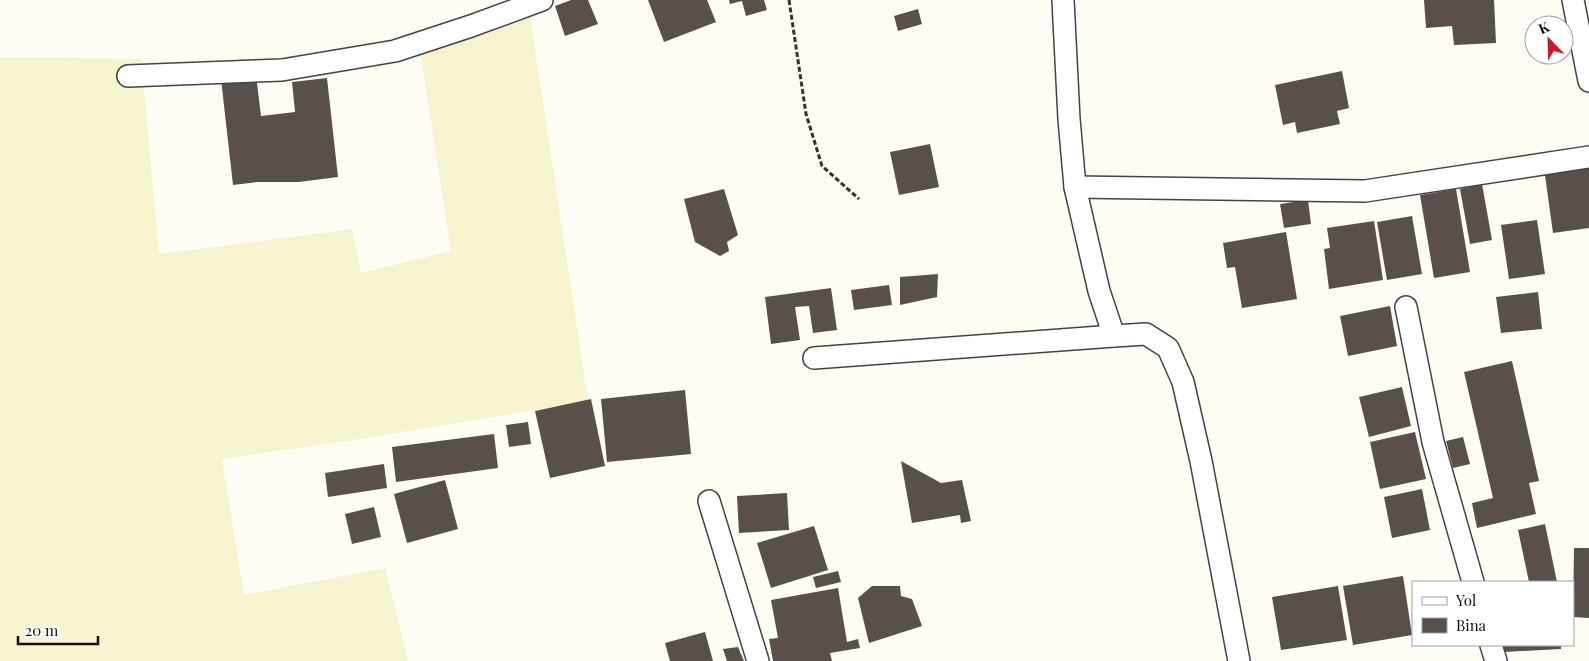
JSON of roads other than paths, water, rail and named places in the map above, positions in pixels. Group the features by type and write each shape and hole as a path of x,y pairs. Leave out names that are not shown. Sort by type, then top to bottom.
{"street":[{"path":"128,76 282,70 394,51 499,17 542,0"},
{"path":"1063,0 1069,119 1075,187 1099,291 1114,336"},
{"path":"1573,0 1589,81"},
{"path":"1075,187 1365,191 1589,157"},
{"path":"1406,307 1433,442 1473,581"},
{"path":"814,358 1146,334 1168,348 1183,382 1201,461 1239,661"},
{"path":"709,501 758,661"},
{"path":"1491,646 1496,661"}]}
